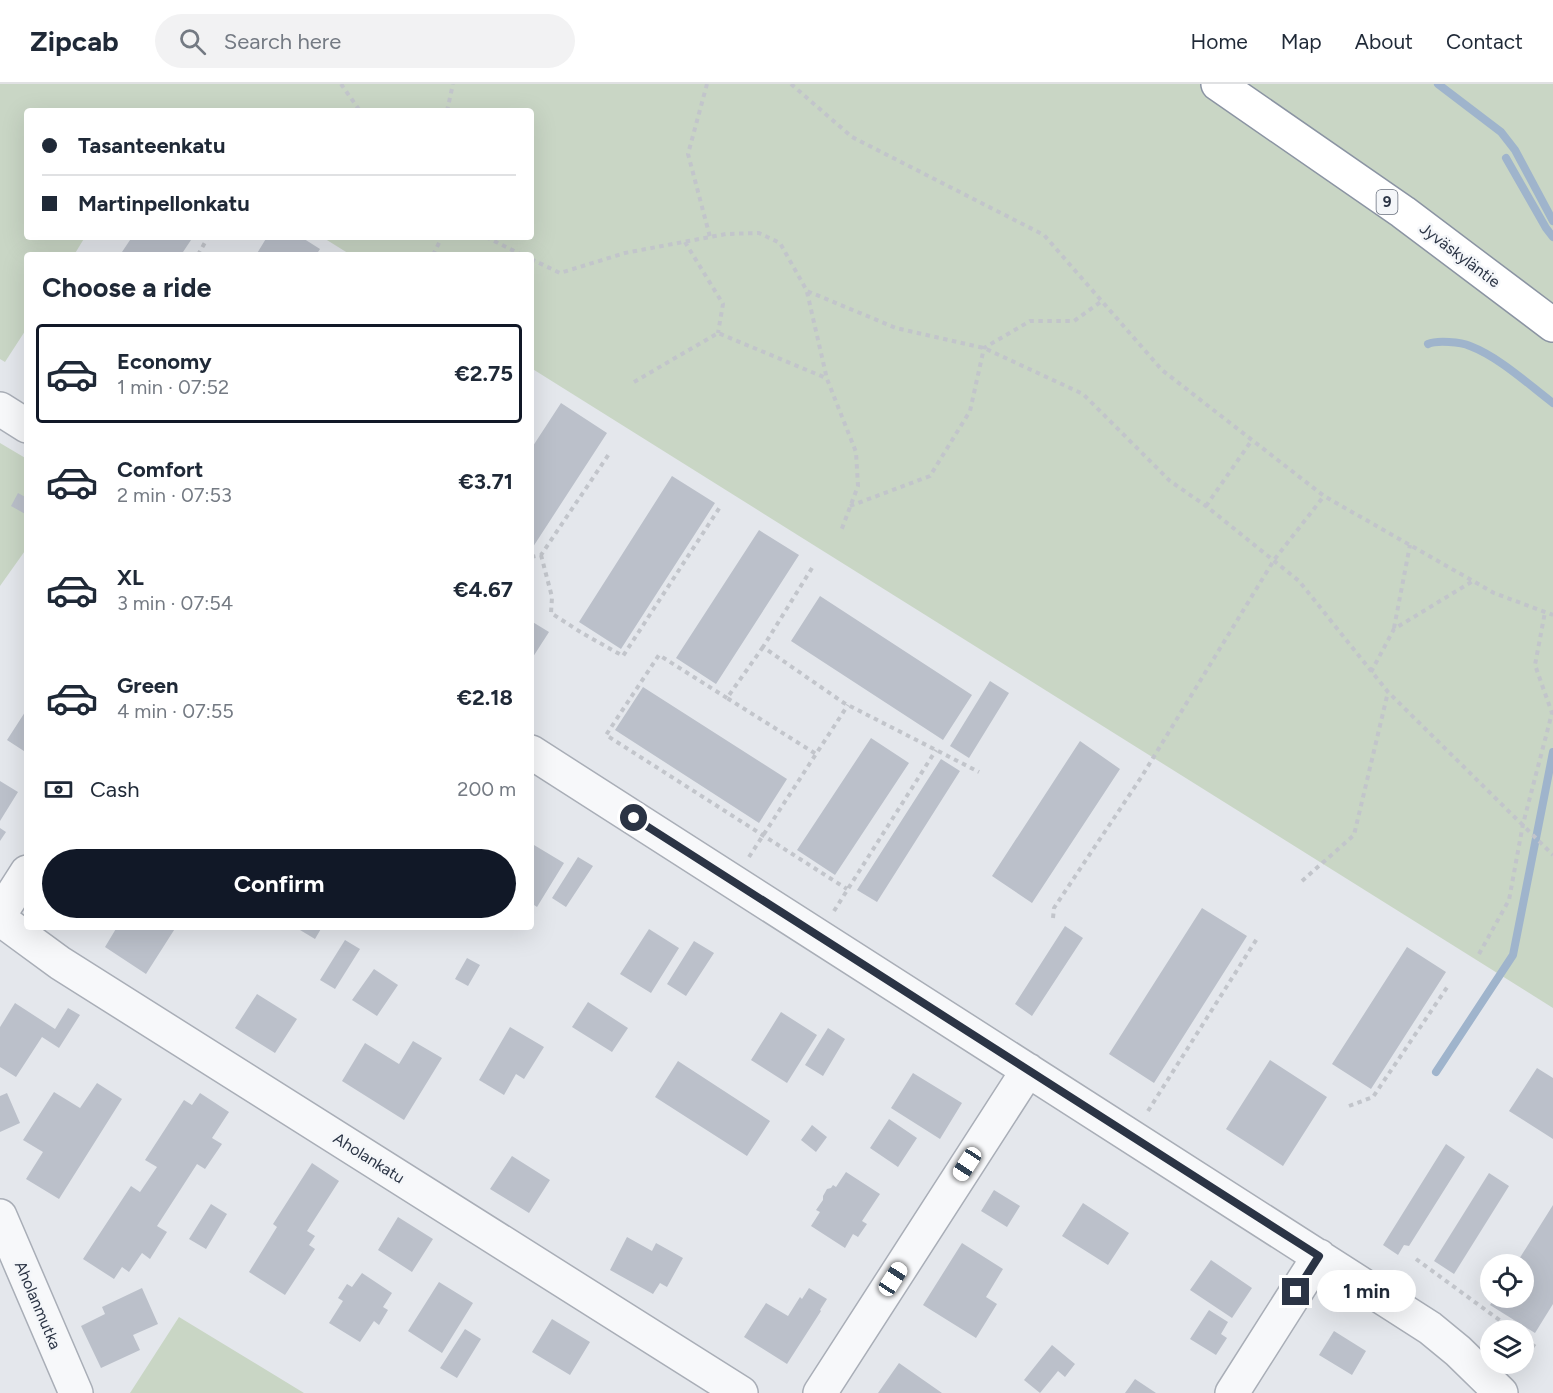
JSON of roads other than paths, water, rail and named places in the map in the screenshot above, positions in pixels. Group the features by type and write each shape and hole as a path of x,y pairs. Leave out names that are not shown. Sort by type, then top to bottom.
{"highway":[{"name":"Jyväskyläntie","path":"1218,84 1403,212 1553,325"}],"street":[{"path":"0,409 24,424"},
{"path":"534,754 1430,1328 1502,1393"},
{"path":"0,914 24,877"},
{"name":"Aholankatu","path":"0,919 60,963 741,1393"},
{"path":"820,1393 1028,1070"},
{"name":"Aholanmutka","path":"0,1216 76,1393"},
{"path":"1232,1393 1319,1256"}],"waterway":[{"path":"1438,84 1501,132 1515,150 1553,221"},
{"path":"1506,158 1553,237"},
{"path":"1428,344 1455,343 1481,351 1553,403"},
{"path":"1436,1072 1513,955 1553,752"}]}
